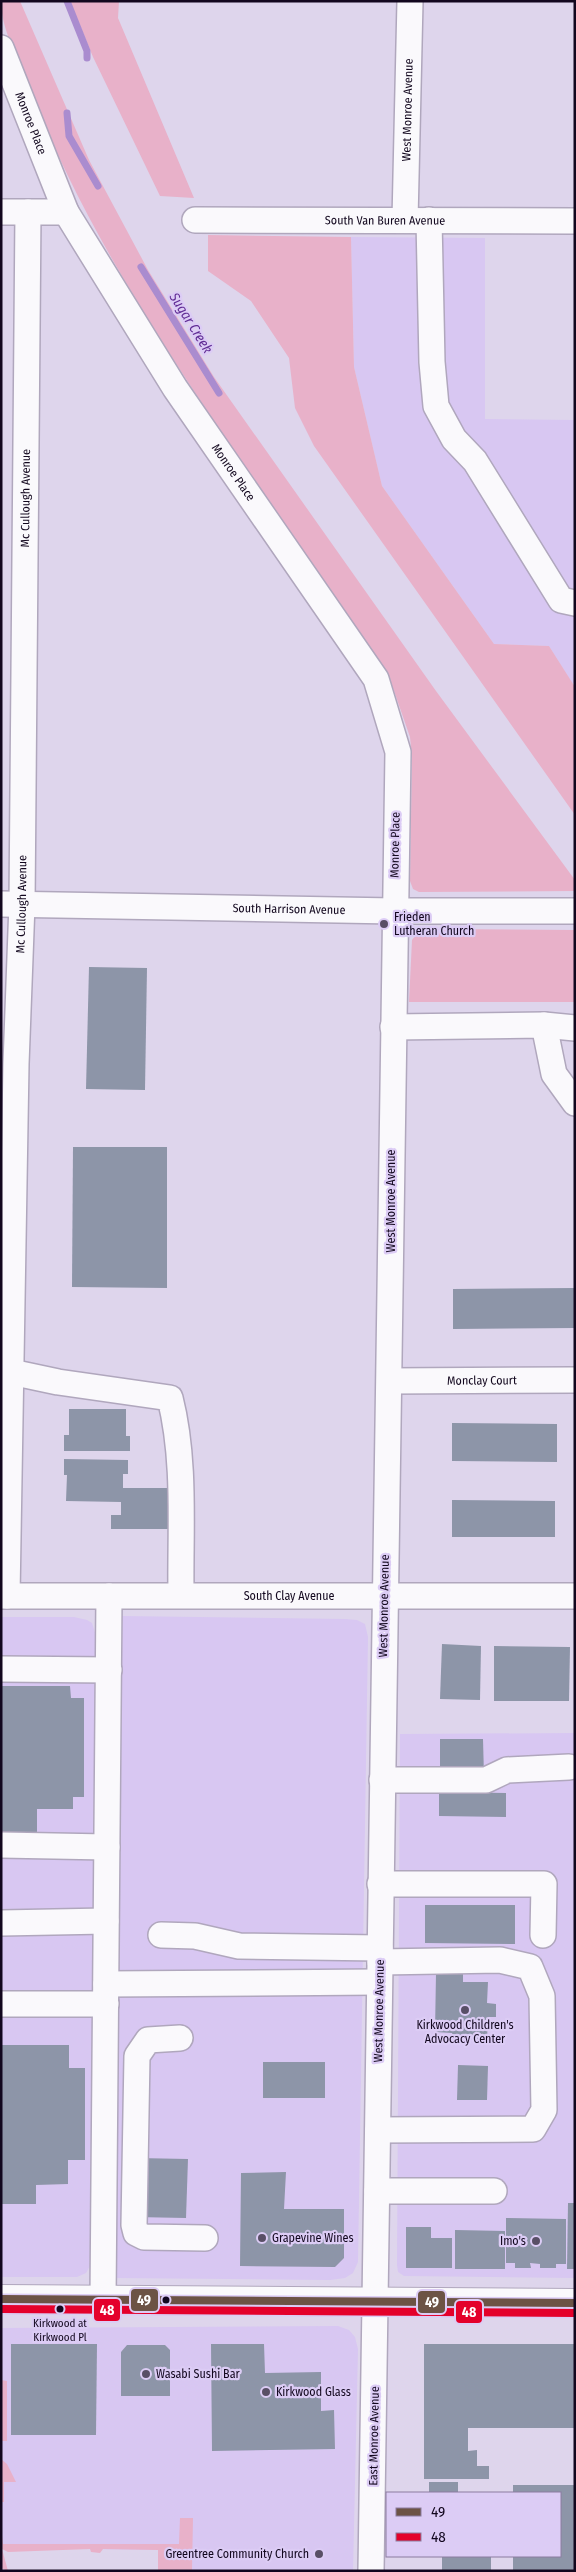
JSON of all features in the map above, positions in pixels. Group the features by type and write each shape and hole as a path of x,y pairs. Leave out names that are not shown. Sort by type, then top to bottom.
{"main road":[{"path":"1,2299 575,2303"}],"street":[{"name":"West Monroe Avenue","path":"410,1 417,220 436,406 454,439 475,460 561,600 575,603"},
{"name":"Monroe Place","path":"1,48 66,212 175,388 376,679 398,752 394,911"},
{"path":"1,212 66,212"},
{"name":"Mc Cullough Avenue","path":"4,1596 11,1372 7,1274 11,904 28,212"},
{"name":"South Van Buren Avenue","path":"195,220 575,221"},
{"name":"South Harrison Avenue","path":"11,904 394,911 575,911"},
{"name":"West Monroe Avenue","path":"376,2301 384,1595 390,1381 394,911"},
{"path":"393,1028 544,1025 575,1028"},
{"path":"544,1025 554,1074 575,1104"},
{"path":"11,1372 58,1382 170,1398 176,1420 179,1465 181,1595"},
{"name":"Monclay Court","path":"390,1381 575,1380"},
{"name":"South Clay Avenue","path":"4,1596 575,1596"},
{"path":"103,2299 109,1596"},
{"path":"1,1669 109,1670"},
{"path":"382,1780 486,1780 507,1770 570,1767"},
{"path":"1,1845 107,1847"},
{"path":"380,1884 544,1884 543,1935"},
{"path":"1,1923 106,1921"},
{"path":"161,1935 195,1936 239,1946 380,1964"},
{"path":"1,2004 380,1964 500,1960 530,1966 542,1996 544,2110 533,2129 378,2130"},
{"path":"180,2038 148,2040 137,2056 134,2225 136,2233 144,2237 204,2238"},
{"path":"377,2191 494,2191"},
{"name":"East Monroe Avenue","path":"371,2571 376,2301"}],"shaded area":[{"path":"1,1 20,1 89,160 148,270 214,377 436,691 575,880 575,891 419,892 413,889 410,881 412,757 410,737 393,688 357,631 200,400 125,281 90,219 59,156 8,36 4,24"},
{"path":"70,1 119,1 118,18 194,198 160,196 93,57"},
{"path":"208,235 351,237 354,367 382,486 494,644 549,646 575,687 575,815 314,446 295,408 289,358 251,301 208,271"},
{"path":"351,237 485,238 485,419 575,420 575,683 572,683 549,646 494,644 382,486 354,367"},
{"path":"428,929 575,930 575,1002 409,1002 412,940 419,931"},
{"path":"121,1616 345,1619 357,1620 365,1624 368,1637 358,2262 353,2273 345,2278 330,2280 115,2278"},
{"path":"1,1617 74,1617 92,1623 96,1636 91,2264 86,2273 77,2277 1,2277"},
{"path":"575,1733 575,2278 404,2276 398,2272 397,2265 400,1734"},
{"path":"338,2326 349,2330 355,2337 358,2349 353,2571 179,2571 158,2550 1,2548 1,2328"},
{"path":"1,2380 7,2381 7,2441 1,2441"},
{"path":"1,2459 7,2464 16,2482 4,2482 4,2502 1,2502"},
{"path":"180,2518 193,2518 192,2571 158,2571 158,2550 103,2549 100,2553 91,2552 90,2549 8,2552 2,2549 8,2571 1,2568 1,2527 3,2544 179,2544"}],"building":[{"path":"89,967 147,968 145,1090 86,1089"},
{"path":"73,1147 167,1147 167,1288 72,1287"},
{"path":"575,1288 575,1328 453,1329 453,1289"},
{"path":"69,1409 126,1409 126,1436 130,1436 130,1451 64,1451 64,1435 69,1435"},
{"path":"452,1423 557,1424 557,1462 452,1461"},
{"path":"64,1459 128,1460 128,1474 123,1474 123,1488 174,1488 174,1529 111,1529 111,1515 121,1515 121,1502 66,1501 67,1475 64,1475"},
{"path":"452,1500 555,1501 555,1537 452,1537"},
{"path":"442,1644 481,1646 480,1700 440,1699"},
{"path":"494,1646 570,1647 569,1701 494,1701"},
{"path":"1,1686 70,1686 71,1698 84,1698 84,1797 73,1797 73,1809 37,1809 37,1835 1,1834"},
{"path":"440,1739 483,1739 484,1776 440,1776"},
{"path":"439,1792 506,1793 506,1817 439,1816"},
{"path":"425,1905 515,1905 515,1944 425,1943"},
{"name":"Kirkwood Children's Advocacy Center","path":"436,1973 463,1974 463,1982 488,1982 487,2003 496,2004 496,2017 488,2017 487,2040 452,2039 452,2033 435,2032"},
{"path":"1,2045 69,2045 69,2068 85,2068 85,2160 68,2160 68,2184 36,2185 36,2204 1,2204"},
{"path":"263,2062 325,2062 325,2098 263,2098"},
{"path":"458,2065 488,2066 487,2100 457,2100"},
{"path":"137,2158 188,2159 186,2218 135,2217"},
{"path":"286,2172 284,2209 344,2209 344,2258 335,2267 240,2266 241,2173"},
{"path":"568,2203 575,2203 575,2269 567,2269"},
{"name":"Imo's","path":"506,2218 566,2219 566,2264 556,2264 556,2268 540,2268 540,2264 530,2263 531,2268 515,2268 515,2263 506,2263"},
{"path":"406,2227 431,2227 431,2238 452,2238 452,2268 406,2268"},
{"path":"455,2230 505,2231 505,2269 455,2269"},
{"path":"11,2344 97,2344 96,2435 11,2435"},
{"name":"Kirkwood Glass","path":"211,2344 264,2344 265,2373 321,2372 321,2411 334,2410 335,2449 212,2451"},
{"path":"424,2344 575,2344 575,2428 468,2428 468,2451 477,2450 477,2466 489,2466 489,2479 424,2479"},
{"name":"Wasabi Sushi Bar","path":"127,2345 165,2345 170,2350 170,2396 121,2396 121,2352"},
{"path":"429,2482 458,2482 458,2492 429,2492"},
{"path":"513,2485 575,2485 575,2571 513,2571 513,2557 561,2557 561,2492 513,2492"},
{"path":"442,2557 491,2557 491,2571 442,2571"}],"waterway":[{"name":"Sugar Creek","path":"67,1 87,51 87,58"},
{"name":"Sugar Creek","path":"67,113 69,136 98,186"},
{"name":"Sugar Creek","path":"141,267 219,393"}],"transit line":[{"name":"49","path":"1,2299 575,2303"},
{"name":"48","path":"1,2309 575,2313"}],"place":[{"name":"Frieden Lutheran Church","path":"384,924"},
{"name":"Kirkwood Children's Advocacy Center","path":"465,2010"},
{"name":"Grapevine Wines","path":"262,2238"},
{"name":"Imo's","path":"536,2241"},
{"name":"Kirkwood at Kirkwood Pl","path":"60,2309"},
{"name":"Wasabi Sushi Bar","path":"146,2374"},
{"name":"Kirkwood Glass","path":"266,2392"},
{"name":"Greentree Community Church","path":"319,2554"}]}
